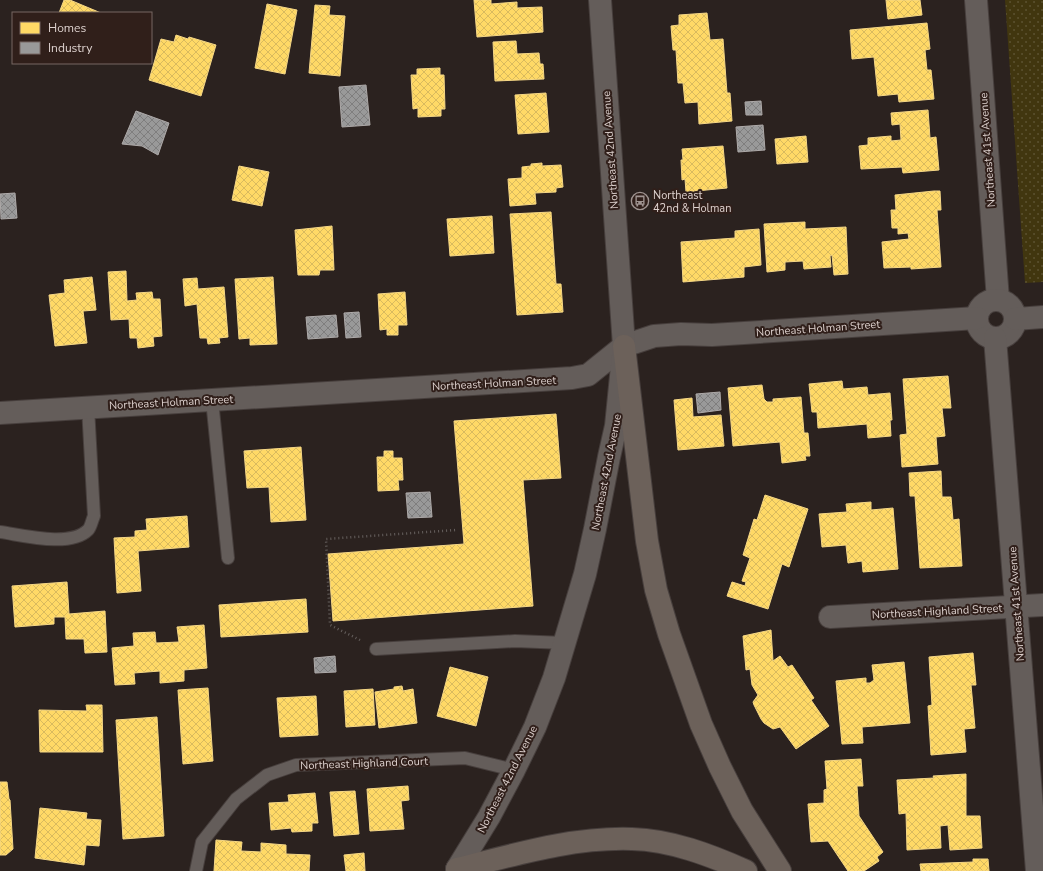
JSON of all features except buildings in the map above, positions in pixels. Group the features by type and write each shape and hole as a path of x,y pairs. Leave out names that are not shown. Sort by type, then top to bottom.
{"main road":[{"path":"624,346 647,542 656,590 669,634 701,724 720,767 742,811 780,871"},
{"path":"457,869 557,845 600,840 632,839 666,843 697,851 746,871"}],"street":[{"name":"Northeast 42nd Avenue","path":"457,869 489,817 514,770 535,726 554,678 585,574 616,426 624,346 600,0"},
{"name":"Northeast 41st Avenue","path":"976,0 998,300"},
{"path":"990,300 998,300 1004,301 1010,306 1014,312 1015,319 1014,326 1010,332 1002,337 994,338 982,332 978,326 977,318 979,309 984,304 990,300"},
{"path":"1015,319 1043,317"},
{"name":"Northeast Holman Street","path":"0,413 572,378 588,375 624,346 654,336 681,334 712,335 977,318"},
{"name":"Northeast 41st Avenue","path":"994,338 1037,871"},
{"name":"Northeast Highland Street","path":"830,617 1043,605"}],"lane":[{"path":"212,400 228,558"},
{"path":"0,532 57,540 77,536 88,530 94,516 88,408"},
{"path":"376,649 515,641 565,643"},
{"name":"Northeast Highland Court","path":"196,871 202,842 236,798 267,775 296,765 465,758 514,770"}],"path":[{"path":"376,649 330,625 326,539 456,530"}],"shaded area":[{"path":"1005,0 1043,0 1043,282 1025,283"}],"place":[{"name":"Northeast 42nd & Holman","path":"640,201"}]}
